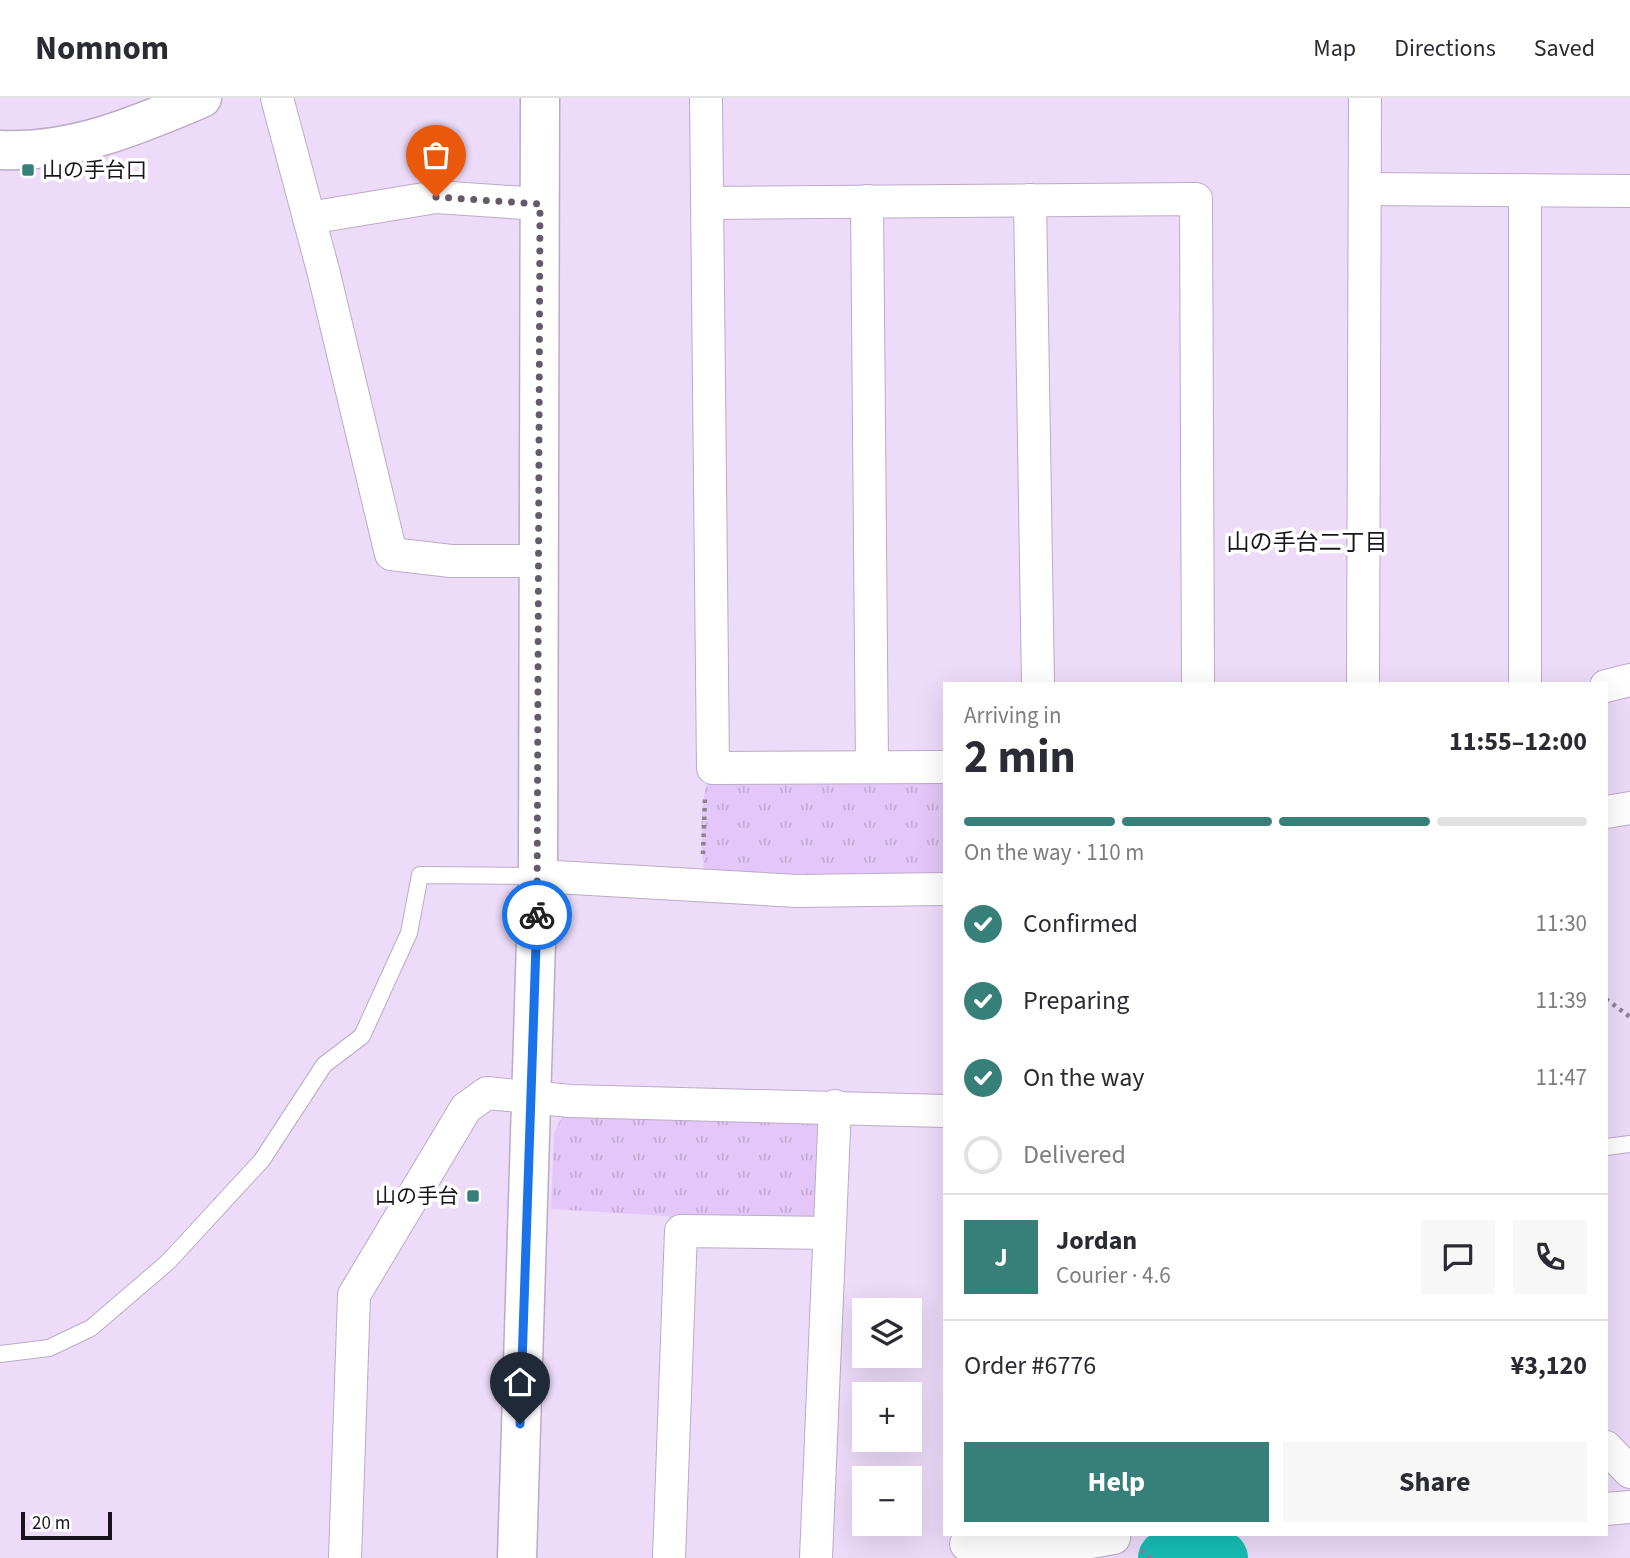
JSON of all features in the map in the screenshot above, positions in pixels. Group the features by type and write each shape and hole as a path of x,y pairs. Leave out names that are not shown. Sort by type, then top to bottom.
{"street":[{"path":"0,150 26,151 104,138 202,98"},
{"path":"277,98 391,554 451,561 539,561"},
{"path":"517,1558 523,1290 538,876 540,98"},
{"path":"706,98 712,768 943,767"},
{"path":"1363,682 1365,98"},
{"path":"1365,190 1630,191"},
{"path":"1525,190 1525,682"},
{"path":"309,218 436,197 540,204"},
{"path":"707,203 1196,199 1198,682"},
{"path":"1030,200 1038,682"},
{"path":"867,201 872,766"},
{"path":"1608,686 1630,680"},
{"path":"1608,812 1630,808"},
{"path":"538,876 784,891 943,890"},
{"path":"345,1558 354,1295 466,1108 486,1093 532,1098 943,1111"},
{"path":"816,1558 835,1107"},
{"path":"669,1558 681,1231 829,1233"},
{"path":"1608,1449 1630,1472"},
{"path":"1608,1509 1630,1507"},
{"path":"966,1546 1062,1547 1114,1536"}],"lane":[{"path":"0,1354 49,1348 92,1328 168,1262 262,1160 324,1065 362,1036 409,933 420,875 538,876"},
{"path":"1608,1147 1630,1143"}],"path":[{"path":"689,855 703,855 706,782 712,768"},
{"path":"1608,1000 1630,1017"},
{"path":"1144,1551 1151,1558"}],"green space":[{"path":"943,767 943,889 706,888 702,811 713,768"},
{"path":"570,1101 835,1106 829,1233 681,1231 668,1216 551,1209 554,1133"}],"waterway":[{"path":"1165,1558 1171,1555 1221,1558"}],"way so far":[{"path":"436,197 540,204 537,915"}],"place":[{"name":"山の手台口","path":"28,170"},
{"name":"山の手台","path":"473,1196"}],"district":[{"name":"山の手台二丁目","path":"1307,542"}],"route":[{"path":"520,1424 537,915"}]}
